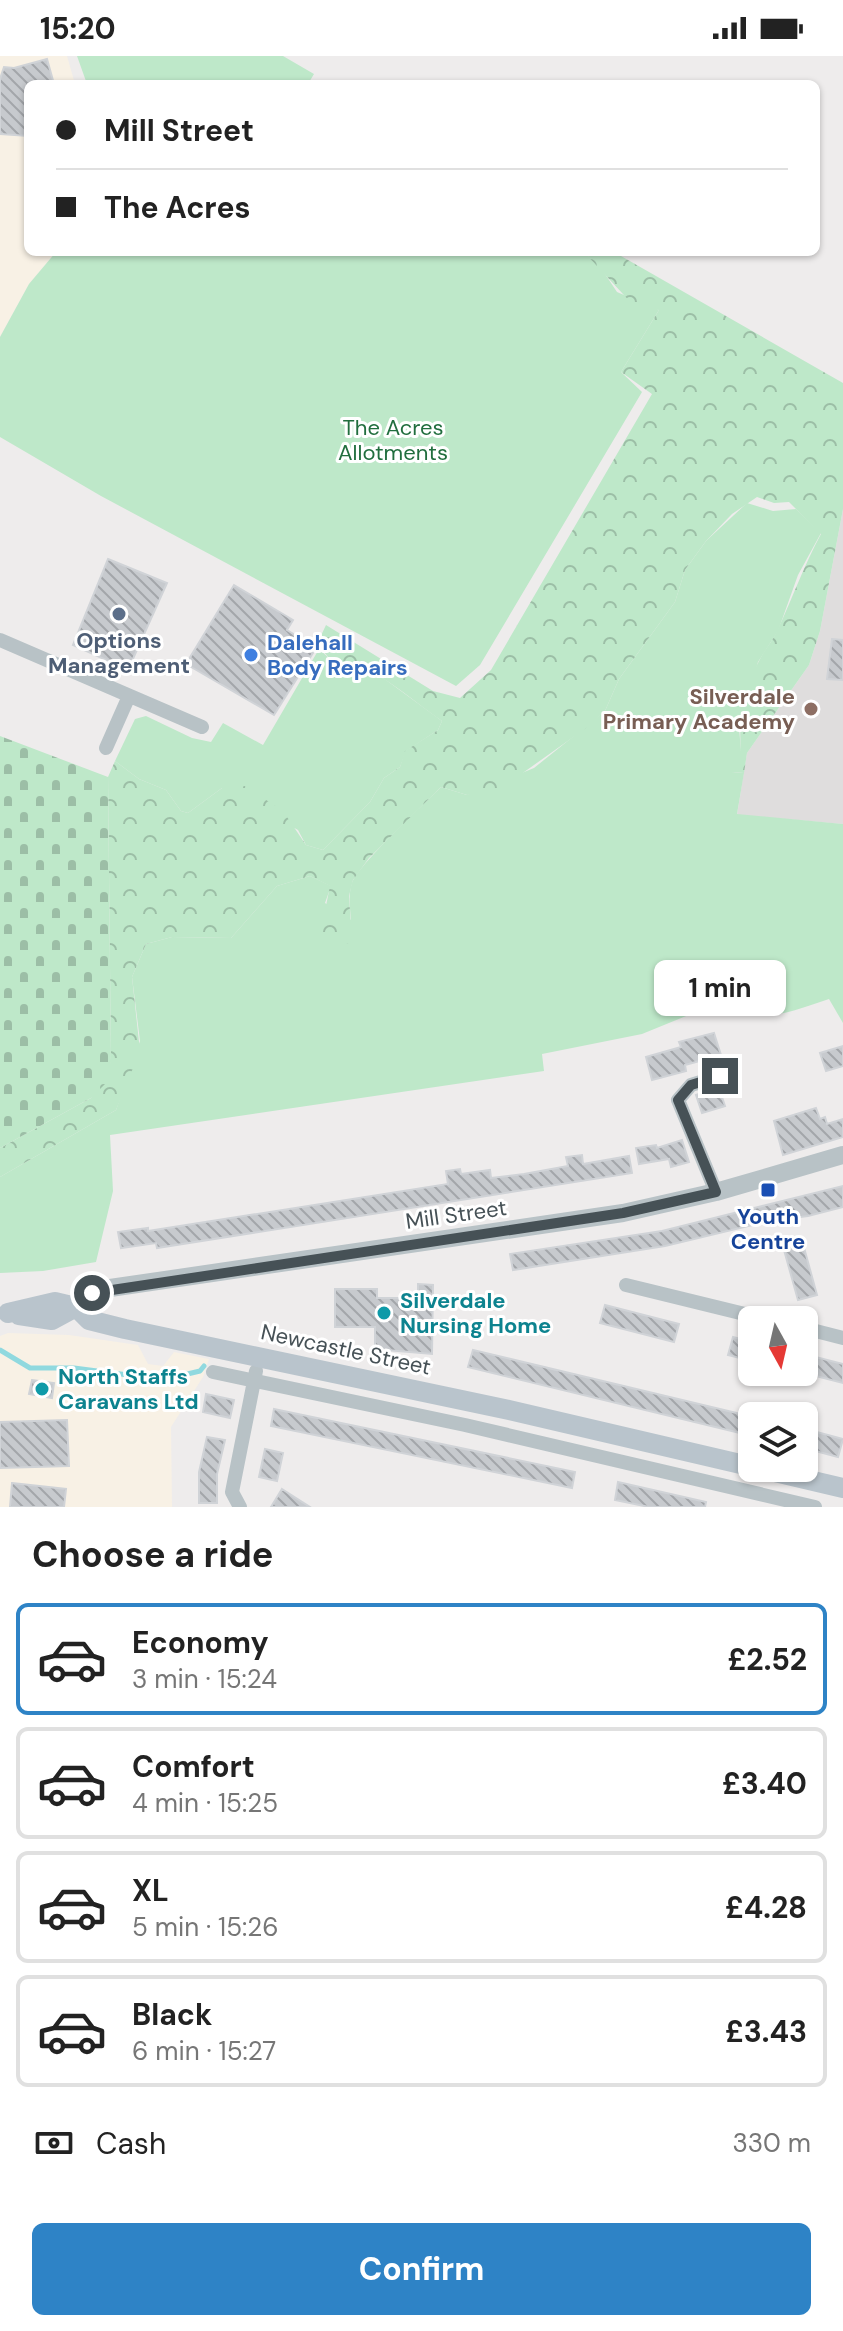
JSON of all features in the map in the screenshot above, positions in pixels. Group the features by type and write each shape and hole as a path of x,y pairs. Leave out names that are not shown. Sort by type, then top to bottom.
{"main road":[{"path":"4,1313 55,1302 76,1307"},
{"name":"Newcastle Street","path":"76,1307 89,1320 260,1355 738,1465"},
{"name":"Newcastle Street","path":"815,1482 843,1488"}],"street":[{"path":"0,640 202,727"},
{"path":"106,748 129,696"},
{"path":"716,1192 678,1100 691,1085 720,1076"},
{"name":"Mill Street","path":"76,1307 92,1293 110,1288 623,1213 716,1192 843,1155"},
{"path":"626,1285 738,1312"},
{"path":"818,1332 843,1338"},
{"path":"240,1507 232,1492 260,1355"},
{"path":"213,1372 604,1457 815,1507"},
{"path":"604,1457 610,1434"},
{"path":"750,1491 753,1482"}],"shaded area":[{"path":"0,56 67,56 74,80 24,80 24,256 53,256 29,284 0,337"},
{"name":"Silverdale Primary Academy","path":"843,509 843,824 737,815 747,753 809,665 820,631"},
{"path":"8,1333 69,1335 138,1345 148,1364 163,1366 174,1352 209,1359 203,1377 171,1427 172,1507 0,1507 0,1336"}],"green space":[{"path":"77,56 283,56 314,74 310,80 86,80"},
{"name":"The Acres Allotments","path":"53,256 588,256 601,268 617,292 659,310 621,372 642,392 480,665 456,686 101,496 0,437 0,337 29,284"},
{"path":"588,256 621,256 843,383 843,509 820,631 809,665 747,753 744,773 732,772 727,760 741,750 741,715 749,682 776,633 821,534 789,502 774,503 757,497 732,514 706,541 685,570 675,602 619,679 605,711 496,792 467,795 441,787 369,858 353,880 349,896 352,942 338,946 319,940 330,886 310,876 277,886 231,938 172,937 146,944 132,977 140,1051 116,1110 0,1177 0,1148 91,1098 111,1062 108,777 115,761 139,779 166,790 181,811 188,813 222,788 245,786 283,811 306,845 323,850 370,802 384,778 400,767 405,751 438,730 442,721 375,674 330,659 317,644 326,625 433,691 460,698 491,670 652,394 621,372 659,310 635,307"},
{"path":"747,503 773,511 796,509 821,533 798,575 778,631 758,662 739,728 741,750 732,772 744,773 737,814 843,824 843,1023 829,999 774,1015 748,1014 718,1003 642,1034 542,1054 544,1071 110,1135 113,1191 96,1262 43,1271 0,1273 0,1177 116,1110 140,1041 132,977 146,944 172,937 231,938 277,886 310,876 331,886 325,903 351,920 350,892 357,874 441,787 467,795 534,768 605,711 619,679 675,602 685,570 706,541"},
{"path":"319,649 330,659 348,660 386,680 442,721 438,730 406,751 400,767 384,778 370,802 323,850 306,845 298,830 222,788 188,813 181,811 166,790 139,779 115,761 135,719 146,716 192,738 211,742 223,723 263,745"},
{"path":"0,736 108,777 111,1062 109,1080 91,1098 0,1148"}],"building":[{"path":"47,59 53,80 24,80 24,136 0,134 0,79 4,67 14,68"},
{"name":"Options Management","path":"108,559 167,583 128,670 73,645"},
{"path":"234,585 293,620 287,630 316,648 274,715 186,664"},
{"path":"832,639 843,640 843,680 827,679"},
{"path":"714,1033 721,1055 685,1065 686,1071 652,1080 646,1057 681,1047 679,1042"},
{"path":"843,1046 843,1066 826,1071 820,1053"},
{"path":"719,1088 725,1106 702,1113 696,1095"},
{"path":"816,1108 820,1119 825,1117 827,1124 843,1119 843,1137 783,1155 774,1121"},
{"path":"682,1140 689,1162 671,1167 669,1159 639,1164 636,1148 656,1145 657,1148"},
{"path":"582,1155 583,1164 629,1156 632,1173 157,1248 156,1243 121,1248 118,1232 148,1228 148,1231 448,1184 446,1171 460,1169 461,1174 490,1170 491,1178 524,1174 568,1166 566,1157"},
{"path":"843,1186 843,1207 808,1216 769,1221 665,1246 513,1270 510,1254 662,1231"},
{"path":"803,1244 817,1295 798,1300 784,1250"},
{"name":"Silverdale Nursing Home","path":"418,1284 433,1285 432,1354 375,1349 375,1327 335,1327 335,1289 377,1289 377,1298 418,1298"},
{"path":"605,1305 679,1324 674,1342 600,1323"},
{"path":"733,1337 738,1338 738,1358 728,1355"},
{"path":"473,1350 738,1413 738,1433 468,1367"},
{"path":"818,1358 843,1364 843,1383 818,1377"},
{"name":"North Staffs Caravans Ltd","path":"32,1380 54,1383 52,1398 29,1394"},
{"path":"206,1394 234,1400 230,1418 203,1412"},
{"path":"274,1409 575,1472 572,1488 271,1426"},
{"path":"67,1420 69,1466 0,1468 0,1422"},
{"path":"818,1432 843,1439 838,1457 818,1452"},
{"path":"207,1437 225,1440 217,1474 217,1503 199,1503 199,1472"},
{"path":"265,1449 283,1453 277,1481 259,1477"},
{"path":"618,1482 706,1502 705,1507 649,1507 615,1500"},
{"path":"12,1483 66,1489 64,1507 10,1507"},
{"path":"282,1489 310,1507 271,1507"}],"waterway":[{"path":"0,1350 30,1368 74,1368 136,1376"},
{"path":"179,1376 200,1371 204,1366"}],"place":[{"name":"Options Management","path":"119,614"},
{"name":"Dalehall Body Repairs","path":"251,655"},
{"name":"Silverdale Primary Academy","path":"811,709"},
{"name":"Youth Centre","path":"768,1190"},
{"name":"Silverdale Nursing Home","path":"384,1313"},
{"name":"North Staffs Caravans Ltd","path":"42,1389"}],"route":[{"path":"92,1293 623,1213 716,1192 678,1100 691,1085 720,1076"}]}
